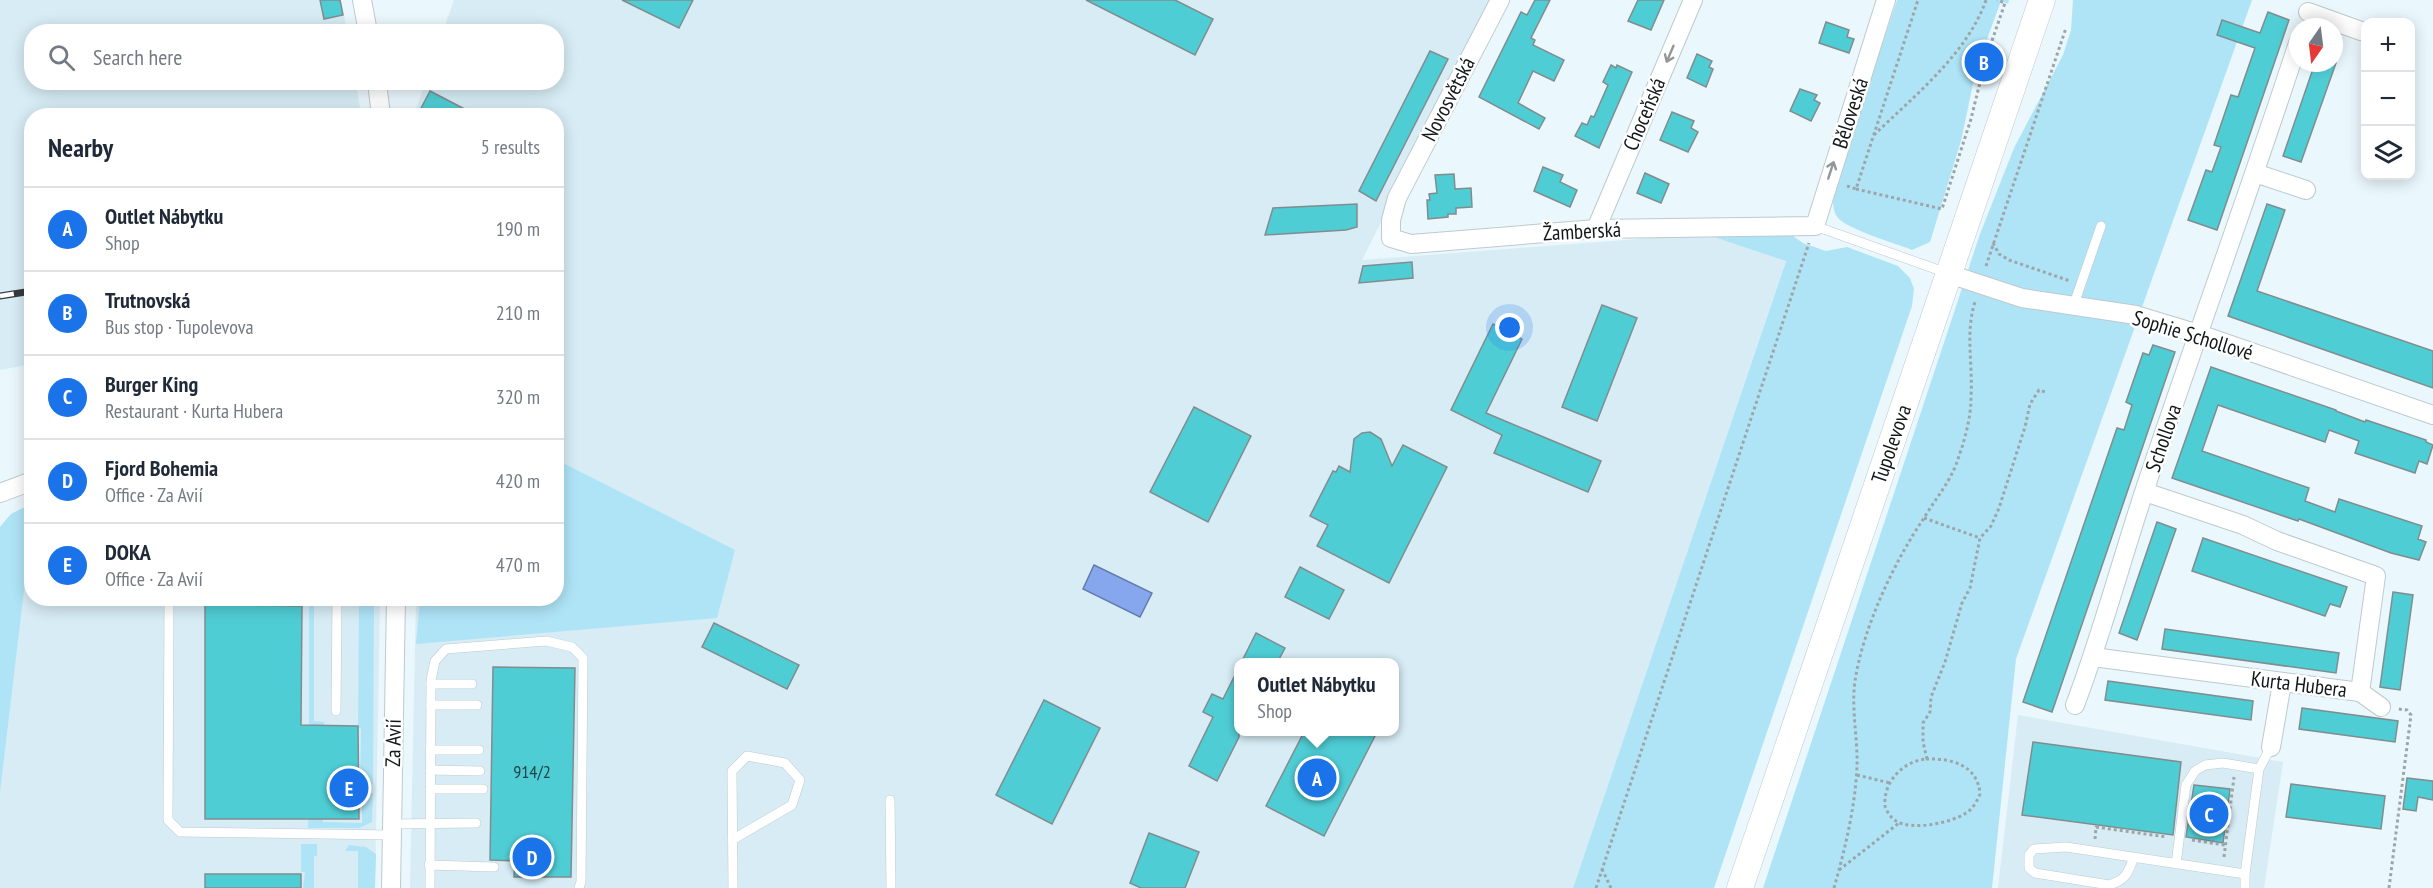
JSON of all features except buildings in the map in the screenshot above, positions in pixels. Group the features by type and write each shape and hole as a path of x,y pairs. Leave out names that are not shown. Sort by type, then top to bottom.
{"main road":[{"name":"Tupolevova","path":"1740,888 2042,0"}],"street":[{"path":"362,0 366,24"},
{"name":"Novosvětská","path":"1397,198 1500,0"},
{"name":"Choceňská","path":"1596,229 1693,0"},
{"name":"Běloveská","path":"1815,226 1886,0"},
{"path":"2308,13 2361,31"},
{"name":"Schollova","path":"2075,705 2289,70"},
{"path":"377,90 380,108"},
{"path":"2255,173 2306,190"},
{"name":"Žamberská","path":"1397,198 1391,220 1391,238 1412,244 1596,229 1815,226"},
{"name":"Sophie Schollové","path":"1949,274 2022,298 2136,315 2199,334 2433,415"},
{"path":"0,494 24,484"},
{"name":"Kurta Hubera","path":"2093,657 2360,692 2376,576 2277,541 2243,525 2145,492"},
{"name":"Za Avií","path":"391,888 396,606"},
{"path":"2271,747 2282,683"},
{"path":"2360,692 2381,707"}],"lane":[{"path":"1815,226 1949,274"},
{"path":"2073,307 2102,226"},
{"path":"169,606 168,820 180,832 391,830 476,822"},
{"path":"336,711 337,606"},
{"path":"430,888 431,684 435,661 446,649 546,641 572,647 583,658 581,882 579,888"},
{"path":"431,684 472,684"},
{"path":"431,705 477,705"},
{"path":"2245,888 2259,769 2271,747"},
{"path":"430,750 479,750"},
{"path":"732,840 792,805 800,780 785,763 747,756 732,771 732,840 733,888"},
{"path":"2176,864 2186,785 2195,771 2205,765 2223,763 2259,769"},
{"path":"430,770 480,771"},
{"path":"430,789 483,789"},
{"path":"890,800 891,888"},
{"path":"2134,857 2128,873 2120,882 2109,885 2035,873 2029,868 2029,855 2034,849 2066,848 2134,857 2245,874"},
{"path":"429,864 494,867"}],"path":[{"path":"1856,189 1918,0"},
{"path":"1873,136 1938,72 1965,39 1986,0"},
{"path":"1828,180 1856,189 1942,209 1971,119 1986,58 2005,3 1997,0"},
{"path":"1986,266 2066,28"},
{"path":"1596,888 1815,226"},
{"path":"1834,888 1854,804 1855,681 1881,597 1958,461 1969,420 1972,396 1969,337 1970,316 1975,300"},
{"path":"1927,759 1923,742 1923,723 1930,712 1931,698 1970,588 1980,538 1991,526 2006,488 2030,404 2039,390 2045,392"},
{"path":"1924,518 1980,538"},
{"path":"2381,707 2407,710 2411,715 2389,888"},
{"path":"1927,759 1948,760 1971,770 1977,777 1980,794 1967,813 1946,822 1920,825 1899,823 1893,820 1885,806 1890,783 1900,769 1910,762 1927,759"},
{"path":"2223,860 2234,772"},
{"path":"1856,775 1890,783"},
{"path":"1839,870 1899,823"},
{"path":"2094,844 2096,827 2225,845"},
{"path":"1602,869 1611,888"}],"shaded area":[{"path":"0,0 341,0 346,24 24,24 24,90 357,90 360,108 24,108 24,365 0,370"},
{"path":"454,0 1493,0 1362,260 1705,234 1786,260 1573,888 410,888 416,606 564,606 564,108 416,108 423,90 564,90 564,24 445,24"},
{"path":"1897,0 2009,0 2008,4 2001,1 1986,42 1982,41 1961,141 1930,242 1912,250 1844,223 1836,215 1833,202 1833,191"},
{"path":"2073,0 2252,0 2016,659 1992,888 1763,888 1980,234 2014,148 2063,55 2071,30"},
{"path":"1705,234 1790,234 1803,243 1826,251 1847,247 1898,266 1910,278 1914,289 1912,306 1714,888 1573,888 1786,261"},
{"path":"564,464 735,550 717,618 416,644 419,606 564,606"},
{"path":"24,508 24,606 380,606 375,888 0,888 0,527 11,514"},
{"path":"24,508 24,590 0,792 0,527 11,514"},
{"path":"309,606 314,606 314,721 324,722 324,784 309,784"},
{"path":"359,606 374,606 373,784 360,782 361,729 358,728"},
{"path":"2018,715 2283,762 2264,888 1998,888"},
{"path":"309,793 323,793 323,822 362,823 362,793 373,793 372,822 359,828 308,828"},
{"path":"301,844 317,844 317,856 314,856 314,888 303,888 305,872 301,872"},
{"path":"349,845 366,847 376,854 375,888 358,888 358,851 345,851"}],"water":[{"path":"1094,565 1152,593 1140,617 1083,589"}],"railway":[{"path":"0,296 24,292"}],"place":[{"name":"Trutnovská","path":"1984,62"},
{"name":"Outlet Nábytku","path":"1317,778"},
{"name":"DOKA","path":"349,788"},
{"name":"Burger King","path":"2209,814"},
{"name":"Fjord Bohemia","path":"532,857"}]}
